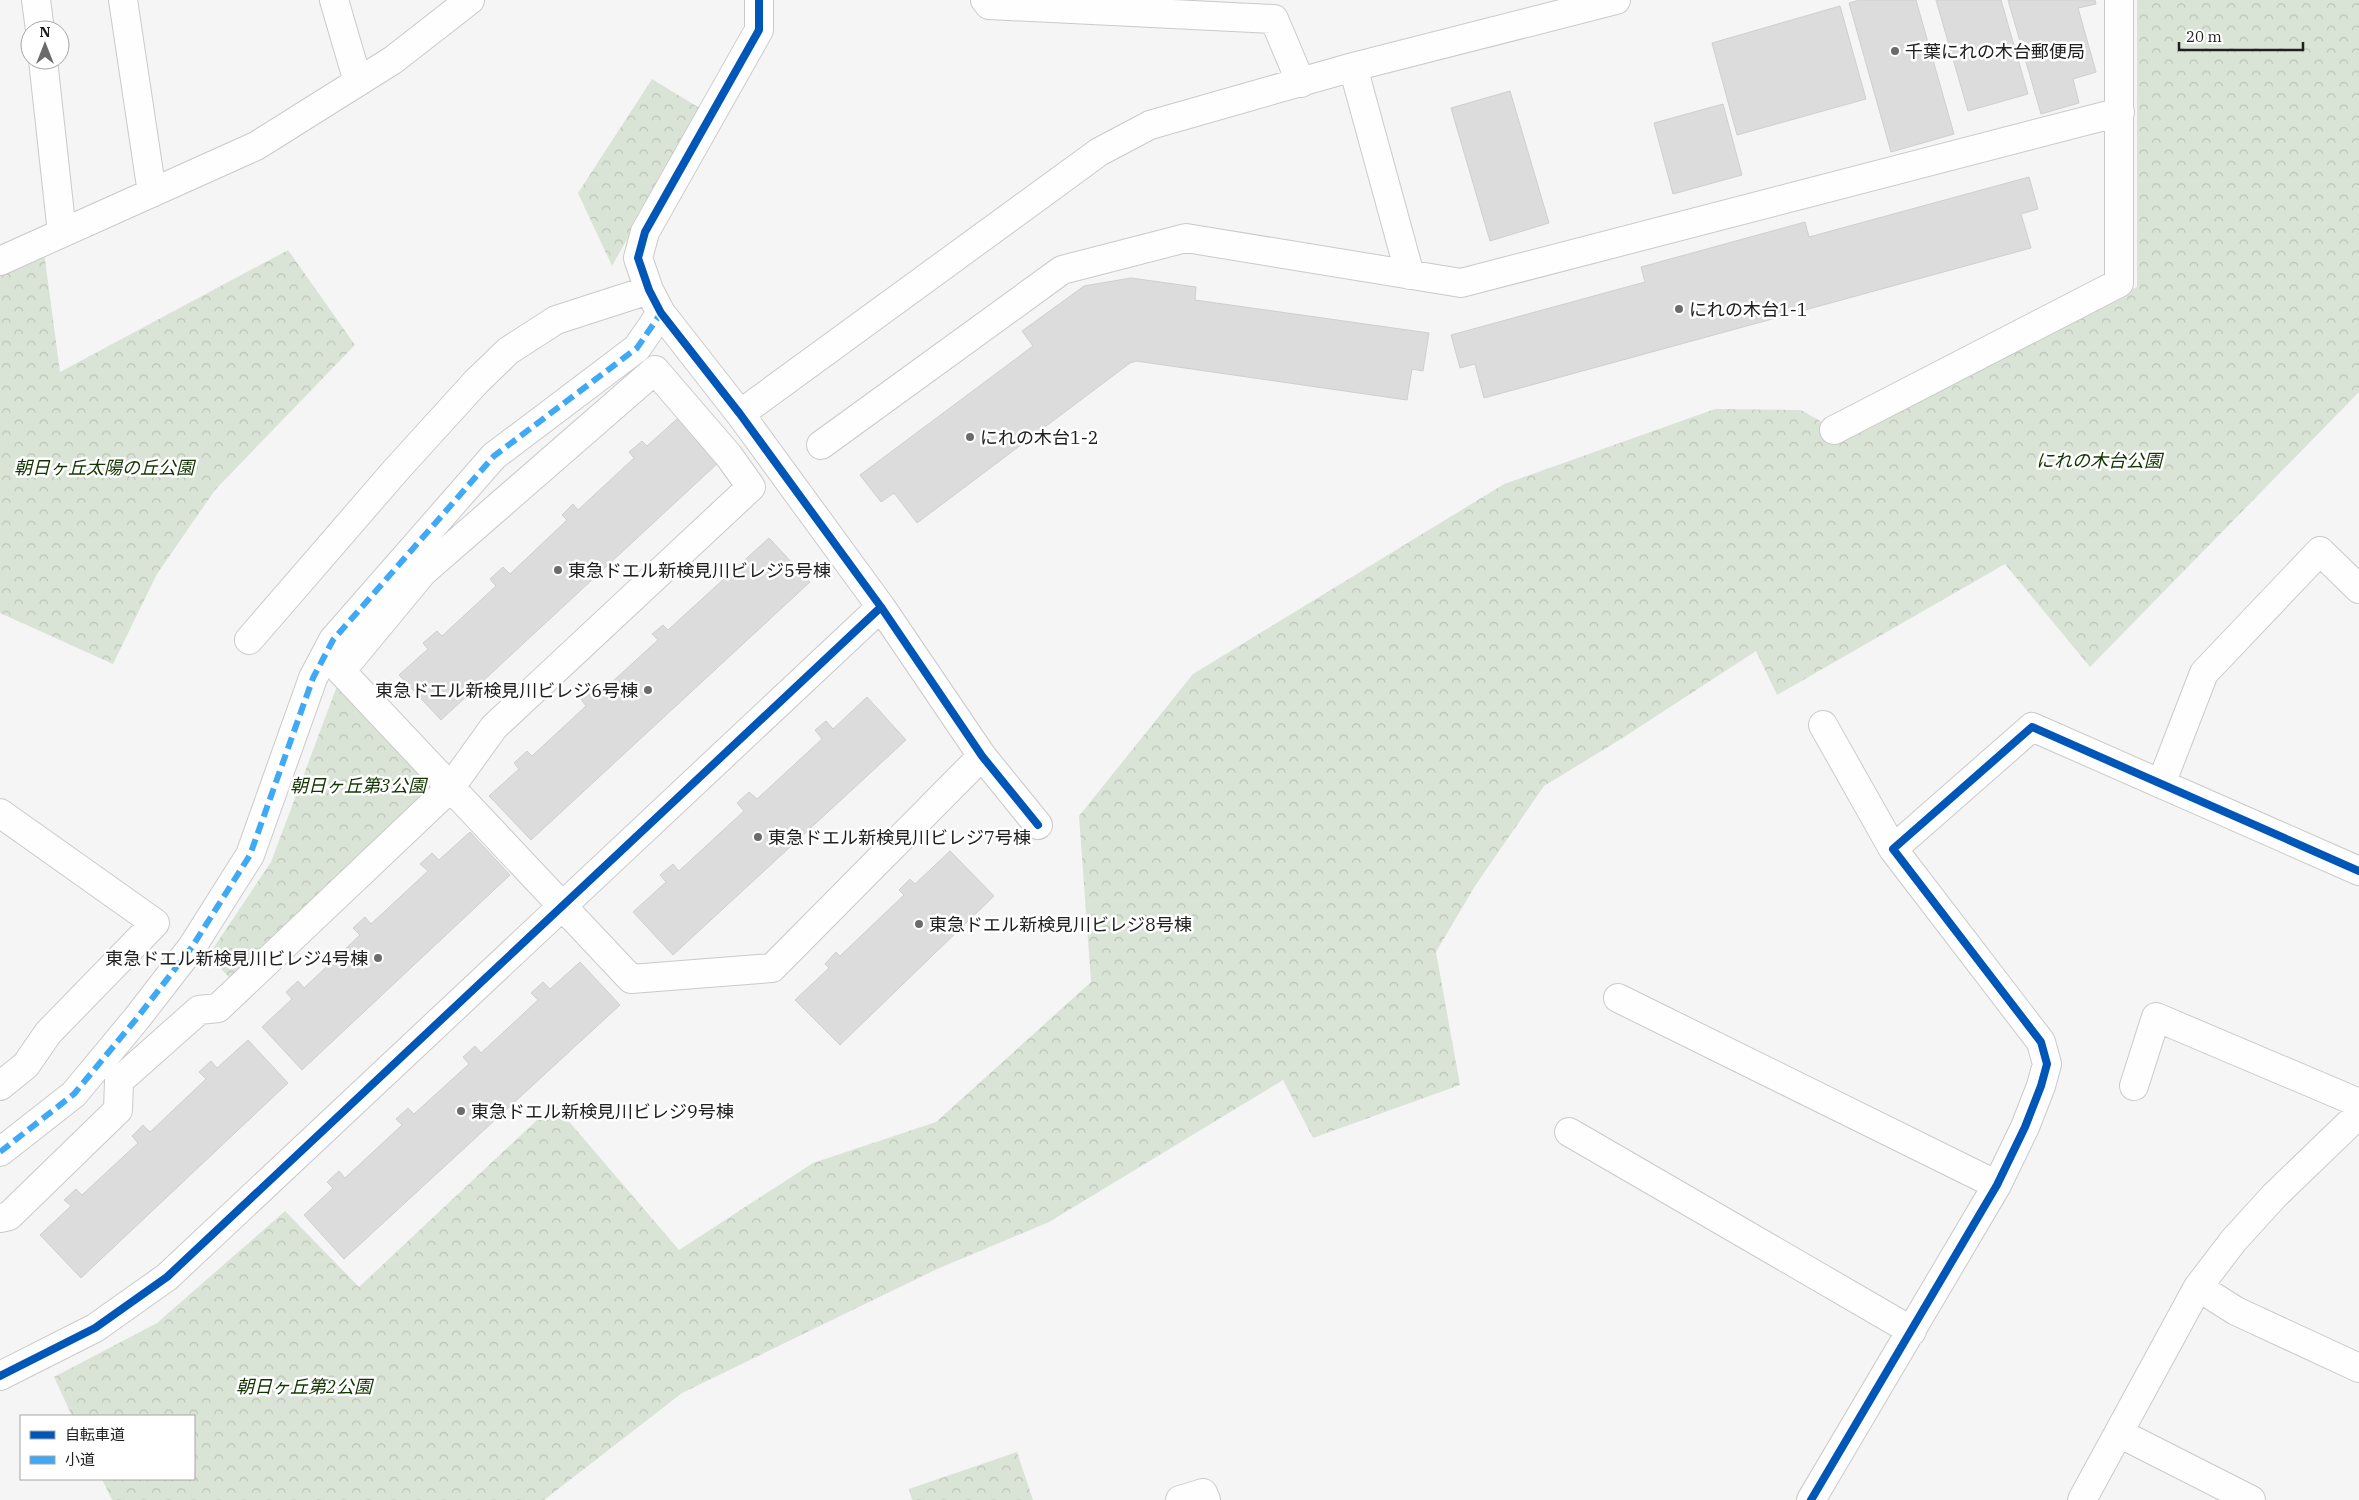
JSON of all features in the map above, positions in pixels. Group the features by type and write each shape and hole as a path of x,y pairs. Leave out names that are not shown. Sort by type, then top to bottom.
{"street":[{"path":"36,0 39,20"},
{"path":"123,0 152,192"},
{"path":"334,0 358,82"},
{"path":"0,261 256,146 393,60 470,0"},
{"path":"759,0 759,30 645,232 638,258 655,301 881,607 982,756 1038,824"},
{"path":"985,0 989,5 1274,19 1301,83"},
{"path":"740,414 1099,152 1150,124 1353,68 1616,0"},
{"path":"1834,430 2118,282 2119,0"},
{"path":"1353,68 1410,275"},
{"path":"44,70 62,233"},
{"path":"821,445 1062,270 1186,238 1462,282 2120,112"},
{"path":"249,640 396,470 476,382 508,351 556,320 655,301"},
{"path":"0,1152 74,1094 192,948 250,855 313,678 334,640 494,456 637,348 655,301"},
{"path":"0,1218 9,1216 118,1110 119,1081 200,1010 218,1008 450,788 494,727 751,487 729,456 655,370 423,572 341,671 450,788 631,979 772,968 982,756"},
{"path":"2161,784 2204,673 2320,551 2359,589"},
{"path":"0,1376 95,1328 167,1277 881,607"},
{"path":"1811,1500 1997,1185 2025,1127 2041,1086 2047,1064 2041,1042 1893,849 1823,725"},
{"path":"1893,849 2032,727 2359,871"},
{"path":"0,813 155,923 48,1033 26,1065 0,1086"},
{"path":"1618,998 1997,1185"},
{"path":"2134,1086 2156,1017 2359,1104"},
{"path":"2082,1500 2198,1287 2234,1240 2275,1195 2359,1114"},
{"path":"1569,1132 1912,1331"},
{"path":"2198,1287 2236,1311 2359,1368"},
{"path":"2118,1433 2251,1500"},
{"path":"1180,1500 1203,1493 1206,1500"}],"green space":[{"path":"2137,0 2359,0 2359,392 2090,667 2005,564 1777,695 1756,651 1621,739 1544,786 1475,886 1436,952 1460,1085 1313,1138 1283,1080 1049,1222 935,1270 682,1393 544,1500 112,1500 102,1480 195,1480 195,1415 72,1415 54,1377 157,1323 285,1211 359,1287 554,1104 679,1250 813,1163 936,1122 1091,982 1079,816 1193,674 1504,484 1715,409 1801,410 1834,429 2137,287"},
{"path":"652,79 701,109 612,266 578,193"},
{"name":"朝日ヶ丘太陽の丘公園","path":"288,250 355,345 215,490 157,574 113,664 0,613 0,272 44,252 60,372"},
{"name":"朝日ヶ丘第3公園","path":"337,686 425,776 425,795 232,980 208,956 271,862"},
{"path":"1017,1452 1033,1500 912,1500 909,1489"}],"building":[{"path":"1860,0 1916,0 1954,134 1891,152 1849,3"},
{"path":"1936,0 2001,0 2028,94 1968,111"},
{"path":"2008,0 2095,0 2096,4 2078,8 2096,72 2073,79 2079,103 2041,114"},
{"path":"1840,6 1866,99 1737,135 1712,43"},
{"path":"1510,91 1549,223 1490,241 1451,108"},
{"path":"1723,104 1742,175 1673,194 1654,123"},
{"name":"にれの木台1-1","path":"2029,177 2038,209 2021,214 2031,248 1484,398 1475,364 1460,368 1451,335 1645,282 1641,267 1805,222 1809,237"},
{"name":"にれの木台1-2","path":"1131,278 1196,287 1195,300 1429,333 1423,371 1412,369 1407,400 1136,361 1130,363 917,523 894,493 881,502 860,475 1033,346 1022,331 1084,286"},
{"name":"東急ドエル新検見川ビレジ5号棟","path":"678,418 719,462 441,720 399,675 428,649 423,643 437,631 442,636 496,586 490,579 503,567 510,574 567,520 562,515 573,504 578,510 634,458 629,452 642,441 647,446"},
{"name":"東急ドエル新検見川ビレジ6号棟","path":"769,538 810,582 531,840 489,796 519,769 514,763 527,751 532,756 586,706 581,699 594,687 600,693 658,640 652,634 663,625 668,630 725,578 720,572 733,561 738,566"},
{"name":"東急ドエル新検見川ビレジ7号棟","path":"867,697 906,740 673,955 633,912 666,882 660,875 673,864 679,871 744,811 737,803 749,792 757,799 822,739 815,730 826,721 833,729"},
{"name":"東急ドエル新検見川ビレジ4号棟","path":"470,832 510,875 302,1070 262,1027 292,999 286,992 298,981 304,988 360,935 353,928 365,917 371,924 428,871 420,864 432,853 439,860"},
{"name":"東急ドエル新検見川ビレジ8号棟","path":"950,851 994,896 840,1045 795,1000 829,968 825,964 836,952 840,956 904,895 899,890 910,879 915,884"},
{"name":"東急ドエル新検見川ビレジ9号棟","path":"580,962 620,1005 344,1259 304,1215 333,1188 327,1182 339,1171 345,1178 402,1125 396,1119 408,1108 414,1114 469,1064 463,1057 475,1046 481,1053 538,1000 531,993 543,982 550,989"},
{"path":"248,1040 288,1083 81,1278 40,1235 71,1206 64,1200 76,1189 82,1195 138,1143 132,1136 143,1125 150,1132 206,1079 199,1072 211,1061 217,1068"}],"marked path":[{"path":"0,1152 74,1094 137,1018 192,947 250,855 313,678 333,640 494,456 637,348 661,313"}],"cycle path":[{"path":"759,0 759,30 645,232 638,258 649,290 661,313 740,414 881,607 982,756 1038,825"},
{"path":"0,1376 95,1328 167,1277 881,607"},
{"path":"1811,1500 1997,1185 2025,1127 2041,1086 2047,1064 2041,1042 1893,849 2032,727 2359,871"}],"place":[{"name":"千葉にれの木台郵便局","path":"1895,51"},
{"name":"にれの木台1-1","path":"1679,309"},
{"name":"にれの木台1-2","path":"970,437"},
{"name":"東急ドエル新検見川ビレジ5号棟","path":"558,570"},
{"name":"東急ドエル新検見川ビレジ6号棟","path":"648,690"},
{"name":"東急ドエル新検見川ビレジ7号棟","path":"758,837"},
{"name":"東急ドエル新検見川ビレジ8号棟","path":"919,924"},
{"name":"東急ドエル新検見川ビレジ4号棟","path":"378,958"},
{"name":"東急ドエル新検見川ビレジ9号棟","path":"461,1111"}],"park label":[{"name":"にれの木台公園","path":"2099,460"},
{"name":"朝日ヶ丘第2公園","path":"304,1386"}]}
